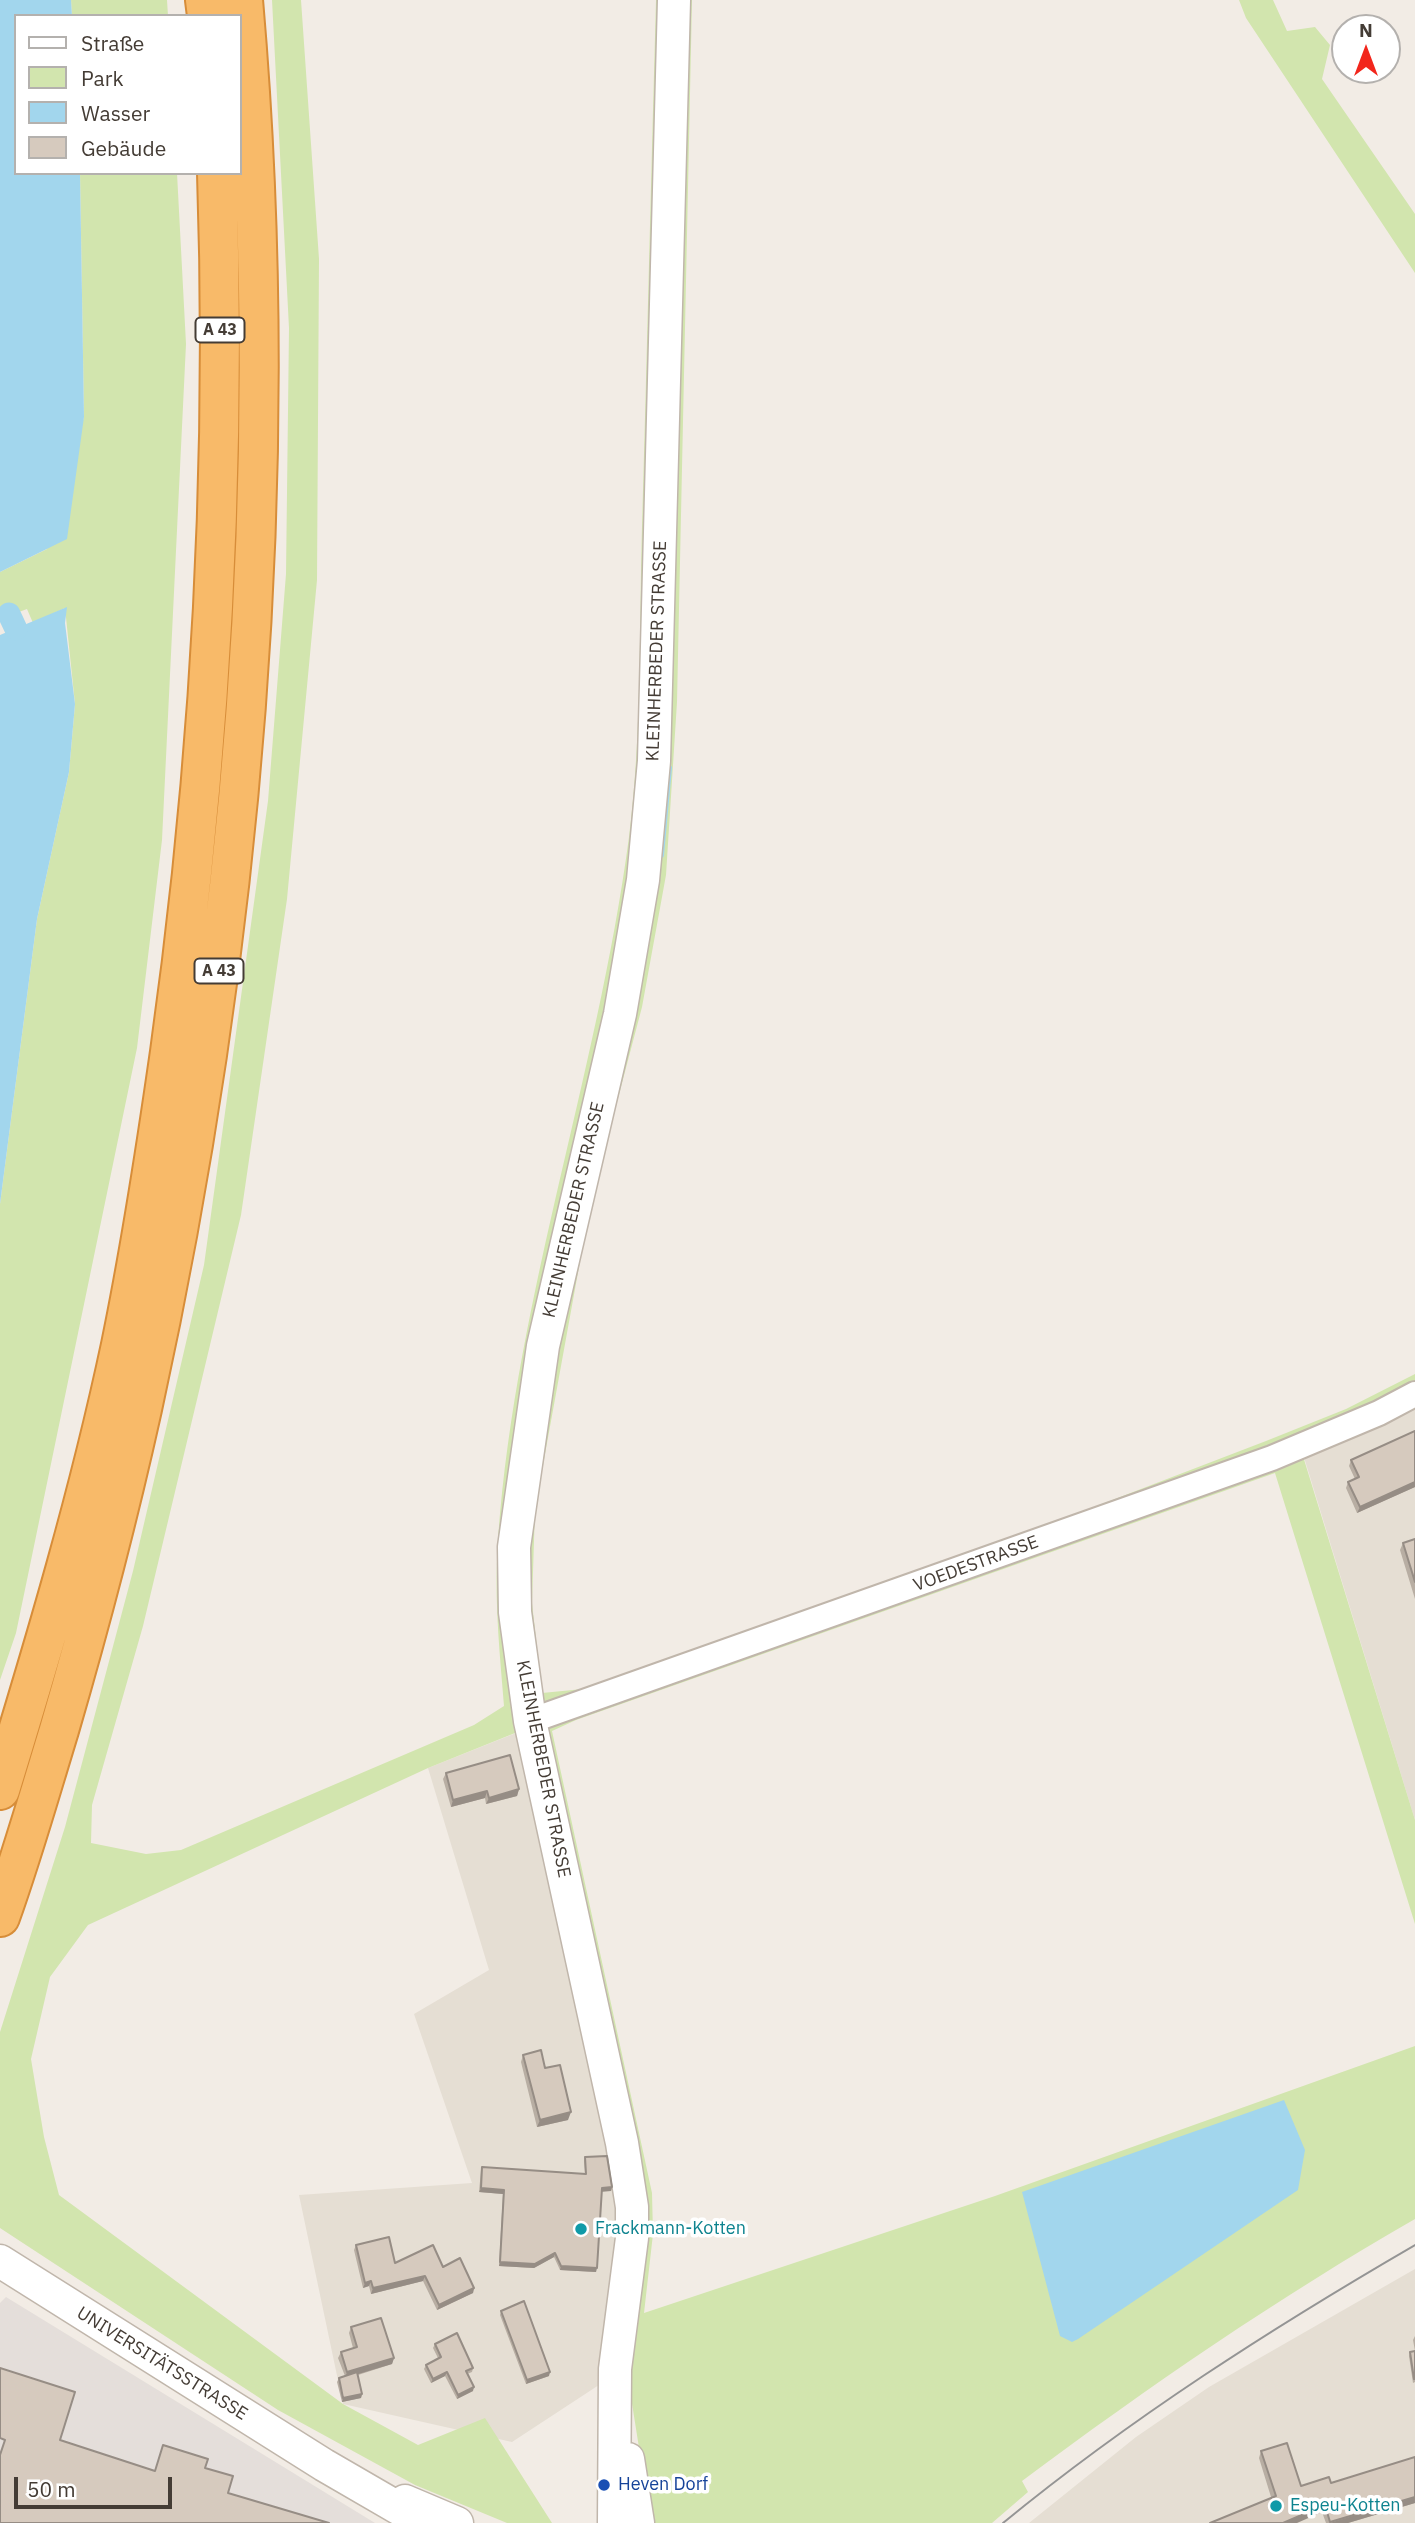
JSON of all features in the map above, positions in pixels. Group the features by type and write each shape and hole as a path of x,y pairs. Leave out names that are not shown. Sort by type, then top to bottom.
{"highway":[{"name":"A 43","path":"0,1917 91,1619 124,1490 189,1173 220,965 242,754 258,489 254,152 243,0"},
{"name":"A 43","path":"0,1790 51,1624 121,1344 156,1148 184,948 203,777 220,487 217,175"}],"street":[{"name":"KLEINHERBEDER STRASSE","path":"614,2523 617,2342 632,2238 632,2207 622,2143 530,1721 515,1612 514,1547 543,1346 620,1014 643,880 653,798 674,0"},
{"name":"VOEDESTRASSE","path":"530,1721 1272,1458 1379,1413 1415,1394"},
{"name":"UNIVERSITÄTSSTRASSE","path":"0,2262 324,2465 424,2523"},
{"name":"KLEINHERBEDER STRASSE","path":"617,2410 632,2475 638,2523"},
{"name":"UNIVERSITÄTSSTRASSE","path":"324,2465 457,2523"}],"shaded area":[{"path":"1415,1404 1415,1820 1303,1454"},
{"path":"521,1731 620,2181 618,2270 602,2383 512,2442 343,2404 299,2195 472,2183 414,2014 489,1970 428,1768"},
{"path":"1415,2269 1415,2523 1029,2523 1136,2437 1209,2387"},
{"path":"6,2297 375,2523 0,2523 0,2303"}],"green space":[{"path":"71,0 167,0 168,14 72,14"},
{"path":"272,0 301,0 319,259 317,580 287,899 241,1215 143,1626 92,1805 91,1843 146,1854 181,1850 474,1725 504,1706 498,1632 497,1559 505,1468 536,1287 615,928 633,799 639,682 656,0 692,0 677,702 666,875 642,1007 591,1201 535,1509 532,1603 542,1693 583,1689 956,1560 1346,1409 1415,1374 1415,1383 1298,1440 1415,1820 1415,1924 1275,1473 576,1720 552,1731 652,2193 653,2234 644,2313 995,2196 1415,2046 1415,2219 1264,2311 1117,2411 1022,2481 1028,2492 992,2523 651,2523 626,2366 620,2181 520,1731 428,1768 88,1925 50,1977 31,2059 44,2137 59,2195 343,2404 418,2445 485,2418 552,2523 507,2523 415,2485 278,2410 0,2228 0,2032 65,1827 133,1571 204,1265 268,801 286,574 289,328"},
{"path":"1239,0 1273,0 1287,31 1315,27 1330,45 1322,79 1415,214 1415,273 1246,18"},
{"path":"80,175 177,175 186,344 162,840 137,1048 16,1633 0,1680 0,1204 37,919 69,772 75,704 65,608 33,623 27,609 0,619 0,572 47,549 84,417"}],"water":[{"path":"0,0 71,0 72,14 14,14 14,175 80,175 84,417 67,539 0,572"},
{"path":"67,607 65,623 75,704 69,772 37,919 0,1204 0,635"},
{"path":"1284,2100 1305,2150 1298,2190 1078,2339 1072,2342 1060,2336 1022,2192"}],"building":[{"path":"1415,1431 1415,1482 1360,1507 1348,1482 1359,1477 1351,1460"},
{"path":"1415,1539 1415,1582 1403,1543"},
{"path":"510,1755 519,1789 489,1798 487,1791 453,1800 446,1773"},
{"path":"541,2050 545,2068 560,2065 571,2112 540,2120 523,2055"},
{"path":"607,2156 612,2187 602,2188 597,2268 561,2266 555,2253 535,2264 500,2262 504,2190 481,2188 482,2167 586,2174 585,2157"},
{"path":"389,2237 395,2263 433,2245 443,2267 460,2258 474,2288 439,2305 425,2276 373,2288 371,2281 365,2283 356,2245"},
{"path":"524,2301 550,2372 527,2380 501,2311"},
{"path":"381,2318 394,2358 347,2372 341,2352 357,2347 351,2327"},
{"path":"457,2333 473,2368 466,2371 474,2387 458,2395 447,2372 433,2379 426,2365 441,2357 435,2344"},
{"path":"1415,2351 1415,2379 1414,2379 1410,2352"},
{"path":"0,2368 75,2392 60,2440 155,2471 163,2445 208,2459 205,2468 233,2476 228,2493 329,2523 0,2523 0,2455 5,2440 0,2438"},
{"path":"357,2372 362,2394 343,2398 339,2378"},
{"path":"1287,2443 1301,2486 1329,2477 1331,2483 1415,2457 1415,2497 1330,2522 1325,2505 1283,2523 1210,2523 1276,2496 1261,2451"}],"waterway":[{"path":"9,614 16,629"},
{"path":"661,855 669,768"}],"tram line":[{"path":"1003,2523 1101,2447 1203,2376 1415,2245"}],"place":[{"name":"Frackmann-Kotten","path":"581,2229"},
{"name":"Heven Dorf","path":"604,2485"},
{"name":"Espeu-Kotten","path":"1276,2506"}]}
